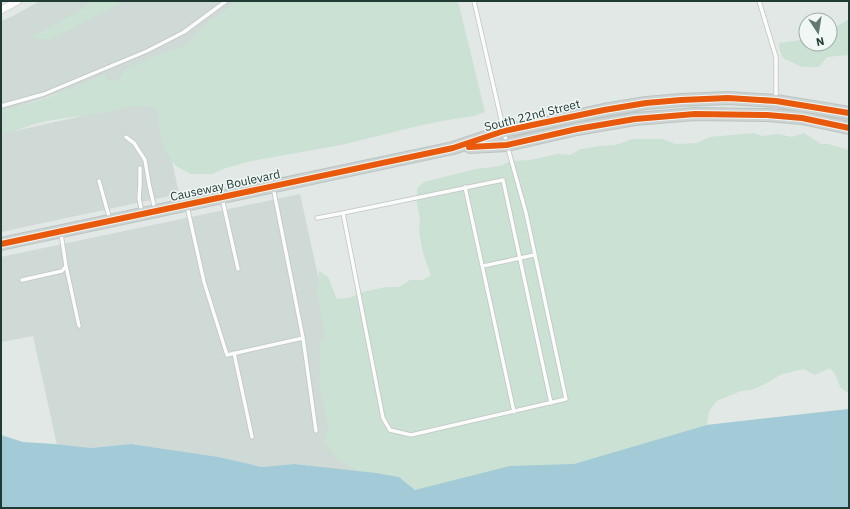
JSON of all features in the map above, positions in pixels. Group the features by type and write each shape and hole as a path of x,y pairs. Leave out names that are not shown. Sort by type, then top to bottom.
{"main road":[{"name":"South 22nd Street","path":"453,148 504,131 604,110 646,103 728,98 776,101 849,113"},
{"path":"802,118 804,105"},
{"name":"South 22nd Street","path":"453,148 507,145 583,128 658,116 695,114 732,113 802,118 849,128"},
{"name":"Causeway Boulevard","path":"1,244 453,148"}],"street":[{"path":"1,10 18,1"}],"lane":[{"path":"1,106 44,94 146,51 184,32 226,1"},
{"path":"343,213 383,418 390,430 411,435 566,399 526,213 507,145 474,1"},
{"path":"759,1 776,57 776,101"},
{"path":"126,137 134,143 146,160 149,184 155,211"},
{"path":"140,168 139,198 142,214"},
{"path":"317,218 503,180 551,403"},
{"path":"99,181 110,221"},
{"path":"273,186 303,338 316,431"},
{"path":"465,188 514,412"},
{"path":"222,197 238,269"},
{"path":"186,204 206,289 227,355 303,338"},
{"path":"60,231 79,326"},
{"path":"483,266 534,255"},
{"path":"22,280 62,271 66,266"},
{"path":"234,353 252,437"}],"shaded area":[{"path":"40,1 236,1 222,14 211,20 185,47 152,57 117,81 108,81 70,89 15,108 1,111 1,21"},
{"path":"159,99 179,194 1,232 1,134"},
{"path":"300,194 361,472 294,464 263,467 219,457 131,444 91,448 57,445 33,336 1,342 1,257"}],"green space":[{"path":"92,1 125,1 50,40 29,38 76,13"},
{"path":"236,1 458,1 485,112 474,116 422,125 341,145 251,161 226,168 212,174 191,174 176,166 166,153 159,128 157,109 149,107 134,106 105,113 53,120 1,134 1,111 54,95 104,74 108,81 117,81 125,69 152,57 185,47 211,20 222,14"},
{"path":"849,19 849,55 827,57 819,67 802,67 783,58 779,43 798,40 798,52 838,52 838,25"},
{"path":"754,133 762,136 778,134 792,137 804,133 821,144 828,144 849,150 849,393 841,388 835,374 830,368 815,375 804,369 782,374 752,390 741,391 717,401 709,411 707,425 849,409 849,508 415,490 399,477 361,472 348,466 335,457 324,440 328,426 319,384 320,343 325,336 317,291 319,271 328,277 337,299 349,298 363,292 386,287 399,287 410,280 423,280 431,275 423,253 419,232 420,219 417,203 417,188 424,182 476,169 500,166 511,161 530,160 558,154 570,155 581,149 615,145 633,139 663,139 675,144 697,143 710,137"}],"water":[{"path":"849,409 849,508 1,508 1,435 23,442 91,448 131,444 219,457 262,467 294,464 376,473 399,477 415,490 510,466 574,464 707,425"}],"cycle path":[{"path":"1,244 453,148 504,131 604,110 646,103 728,98 776,101 849,113"},
{"path":"469,147 507,145 577,129 635,119 695,114 767,115 802,118 849,128"}]}
